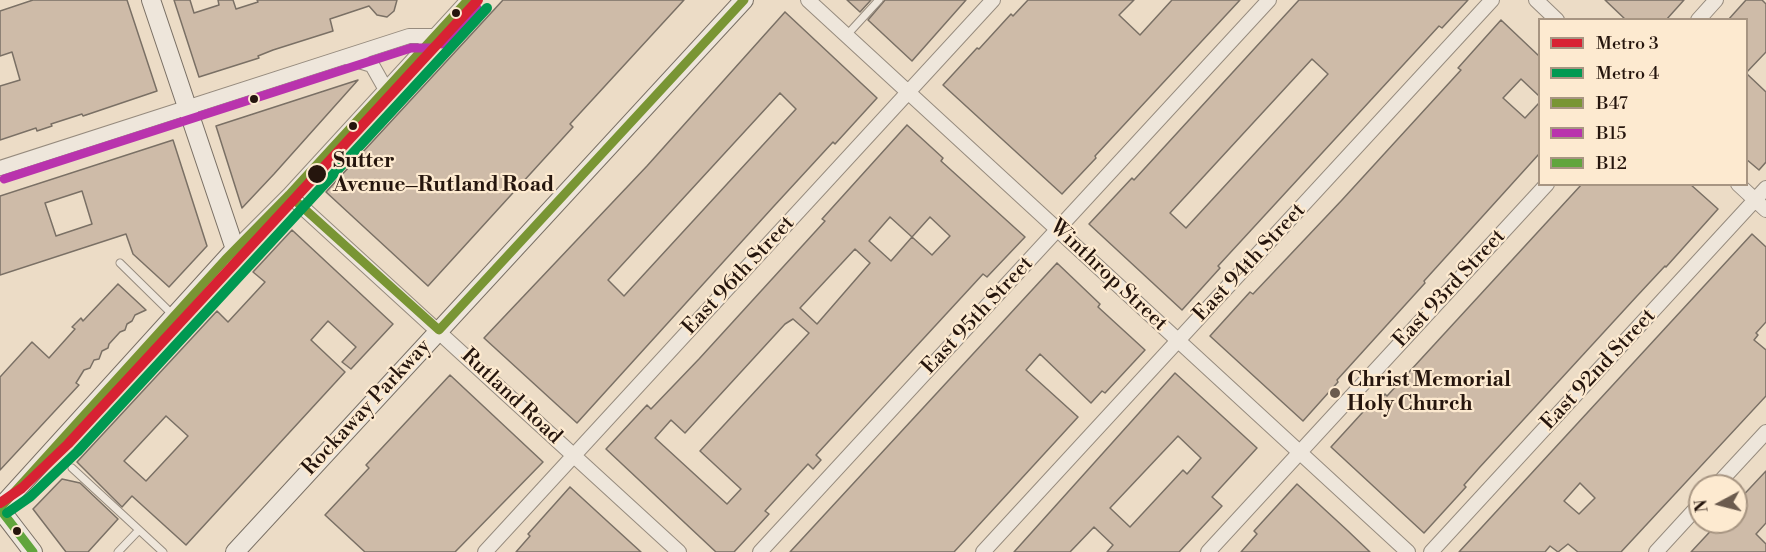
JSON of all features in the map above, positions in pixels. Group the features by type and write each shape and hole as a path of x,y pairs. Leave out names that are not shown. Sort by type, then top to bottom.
{"street":[{"path":"151,0 235,249"},
{"path":"33,552 0,508 235,249 289,195 468,0"},
{"name":"Rockaway Parkway","path":"235,552 744,0"},
{"name":"Winthrop Street","path":"808,0 1408,552"},
{"name":"East 96th Street","path":"484,552 993,0"},
{"name":"East 95th Street","path":"760,552 1269,0"},
{"name":"East 94th Street","path":"983,552 1492,0"},
{"path":"1536,0 1555,18"},
{"path":"1700,18 1716,0"},
{"path":"0,168 409,36 434,36"},
{"path":"346,57 372,64 385,88"},
{"name":"East 93rd Street","path":"1208,552 1545,186"},
{"path":"1740,186 1766,210"},
{"name":"East 92nd Street","path":"1431,552 1766,188"},
{"name":"Rutland Road","path":"289,195 679,552"},
{"path":"1727,474 1766,432"},
{"path":"1656,552 1688,517"}],"lane":[{"path":"846,36 879,0"},
{"path":"120,263 174,316"},
{"path":"72,468 139,530 158,551"},
{"path":"118,552 139,530"}],"building":[{"path":"33,0 127,0 157,91 83,116 82,114 51,124 52,126 37,131 36,128 0,140 0,86 20,80 12,52 0,56 0,11"},
{"path":"174,0 190,0 194,13 219,5 218,0 233,0 236,9 258,2 257,0 397,0 394,11 387,17 377,15 369,6 330,19 333,31 199,77"},
{"path":"503,0 684,0 570,124 573,127 428,286 326,192"},
{"path":"847,0 871,0 860,12"},
{"path":"885,0 966,0 912,61 868,20"},
{"path":"1028,0 1134,0 1119,15 1140,35 1172,0 1240,0 1062,194 943,85 1011,14 1013,16"},
{"path":"1299,0 1468,0 1442,28 1439,26 1218,266 1220,268 1182,310 1089,224 1132,178 1134,180","holes":["1312,59 1328,74 1186,228 1170,213"]},
{"path":"1605,0 1684,0 1668,18 1624,18"},
{"path":"1746,0 1762,0 1766,4 1766,52 1748,71 1748,18 1730,18"},
{"path":"785,12 877,98 835,144 833,142 577,423 484,338 647,166","holes":["780,93 796,109 624,296 608,280"]},
{"path":"1501,20 1538,55 1538,95 1521,79 1503,98 1525,118 1538,104 1538,155 1424,281 1425,283 1303,421 1210,336 1250,292 1253,294 1342,200 1461,70 1458,68"},
{"path":"1748,75 1766,92 1766,162 1759,170 1748,161"},
{"path":"358,80 274,174 242,208 216,126"},
{"path":"907,125 943,158 941,161 1025,237 987,277 983,274 816,455 821,460 813,469 808,464 765,511 769,514 734,552 716,552 606,449 647,405 651,409 699,359 825,221 822,219","holes":["890,217 912,237 891,261 869,241","930,217 950,236 932,255 912,237","855,249 870,263 817,324 800,308","793,319 809,333 700,451 741,489 727,504 655,438 671,420 685,433 785,324"]},
{"path":"173,140 207,246 169,287 133,254 126,234 0,275 0,196","holes":["82,191 92,224 56,236 45,203"]},
{"path":"1580,186 1692,186 1718,209 1479,468 1464,485 1466,487 1424,533 1331,447 1373,401 1376,404 1385,394 1387,396"},
{"path":"292,230 393,324 351,369 342,362 356,347 328,321 311,340 345,372 186,545 132,496 122,507 77,462 217,311 228,322 265,282 253,272","holes":["166,416 188,436 146,481 124,461"]},
{"path":"1752,234 1766,247 1766,322 1756,333 1758,335 1754,340 1766,350 1766,396 1694,474 1688,474 1688,480 1621,552 1578,552 1568,544 1558,552 1550,546 1545,552 1459,552","holes":["1580,483 1595,498 1579,514 1564,501"]},
{"path":"1057,263 1100,304 1098,307 1145,350 1105,393 1102,391 1091,403 1040,354 1026,370 1078,417 954,552 790,552"},
{"path":"118,284 146,310 135,315 125,330 120,332 108,348 102,351 99,359 94,360 90,368 84,370 76,383 79,385 0,470 0,377 32,342 49,358 75,329 72,327 81,318 83,321"},
{"path":"1175,373 1257,448 1212,497 1222,506 1179,552 1107,552 1113,545 1094,527 1070,552 1014,552","holes":["1178,436 1201,458 1187,474 1183,470 1130,527 1110,508"]},
{"path":"450,375 543,462 455,552 365,552 325,515 369,468 366,465"},
{"path":"1766,471 1766,523 1756,534 1766,544 1766,552 1691,552 1708,534 1748,534 1748,490"},
{"path":"62,479 80,483 118,519 88,552 66,552 33,509"},
{"path":"1297,484 1370,552 1241,552 1257,534 1254,531"},
{"path":"570,487 641,552 516,552 530,536 528,534"}],"metro line":[{"name":"3","path":"0,503 22,488 68,444 478,0"},
{"name":"4","path":"7,513 30,497 77,452 487,8"}],"transit line":[{"name":"B47","path":"0,508 225,260 289,195 468,0"},
{"name":"B47","path":"289,195 439,330 744,0"},
{"name":"B15","path":"442,44 477,8"},
{"name":"B15","path":"4,179 411,48 433,48"},
{"name":"B12","path":"0,509 33,552"}],"place":[{"name":"Sutter Avenue–Rutland Road","path":"317,174"},
{"name":"Christ Memorial Holy Church","path":"1335,393"}]}
